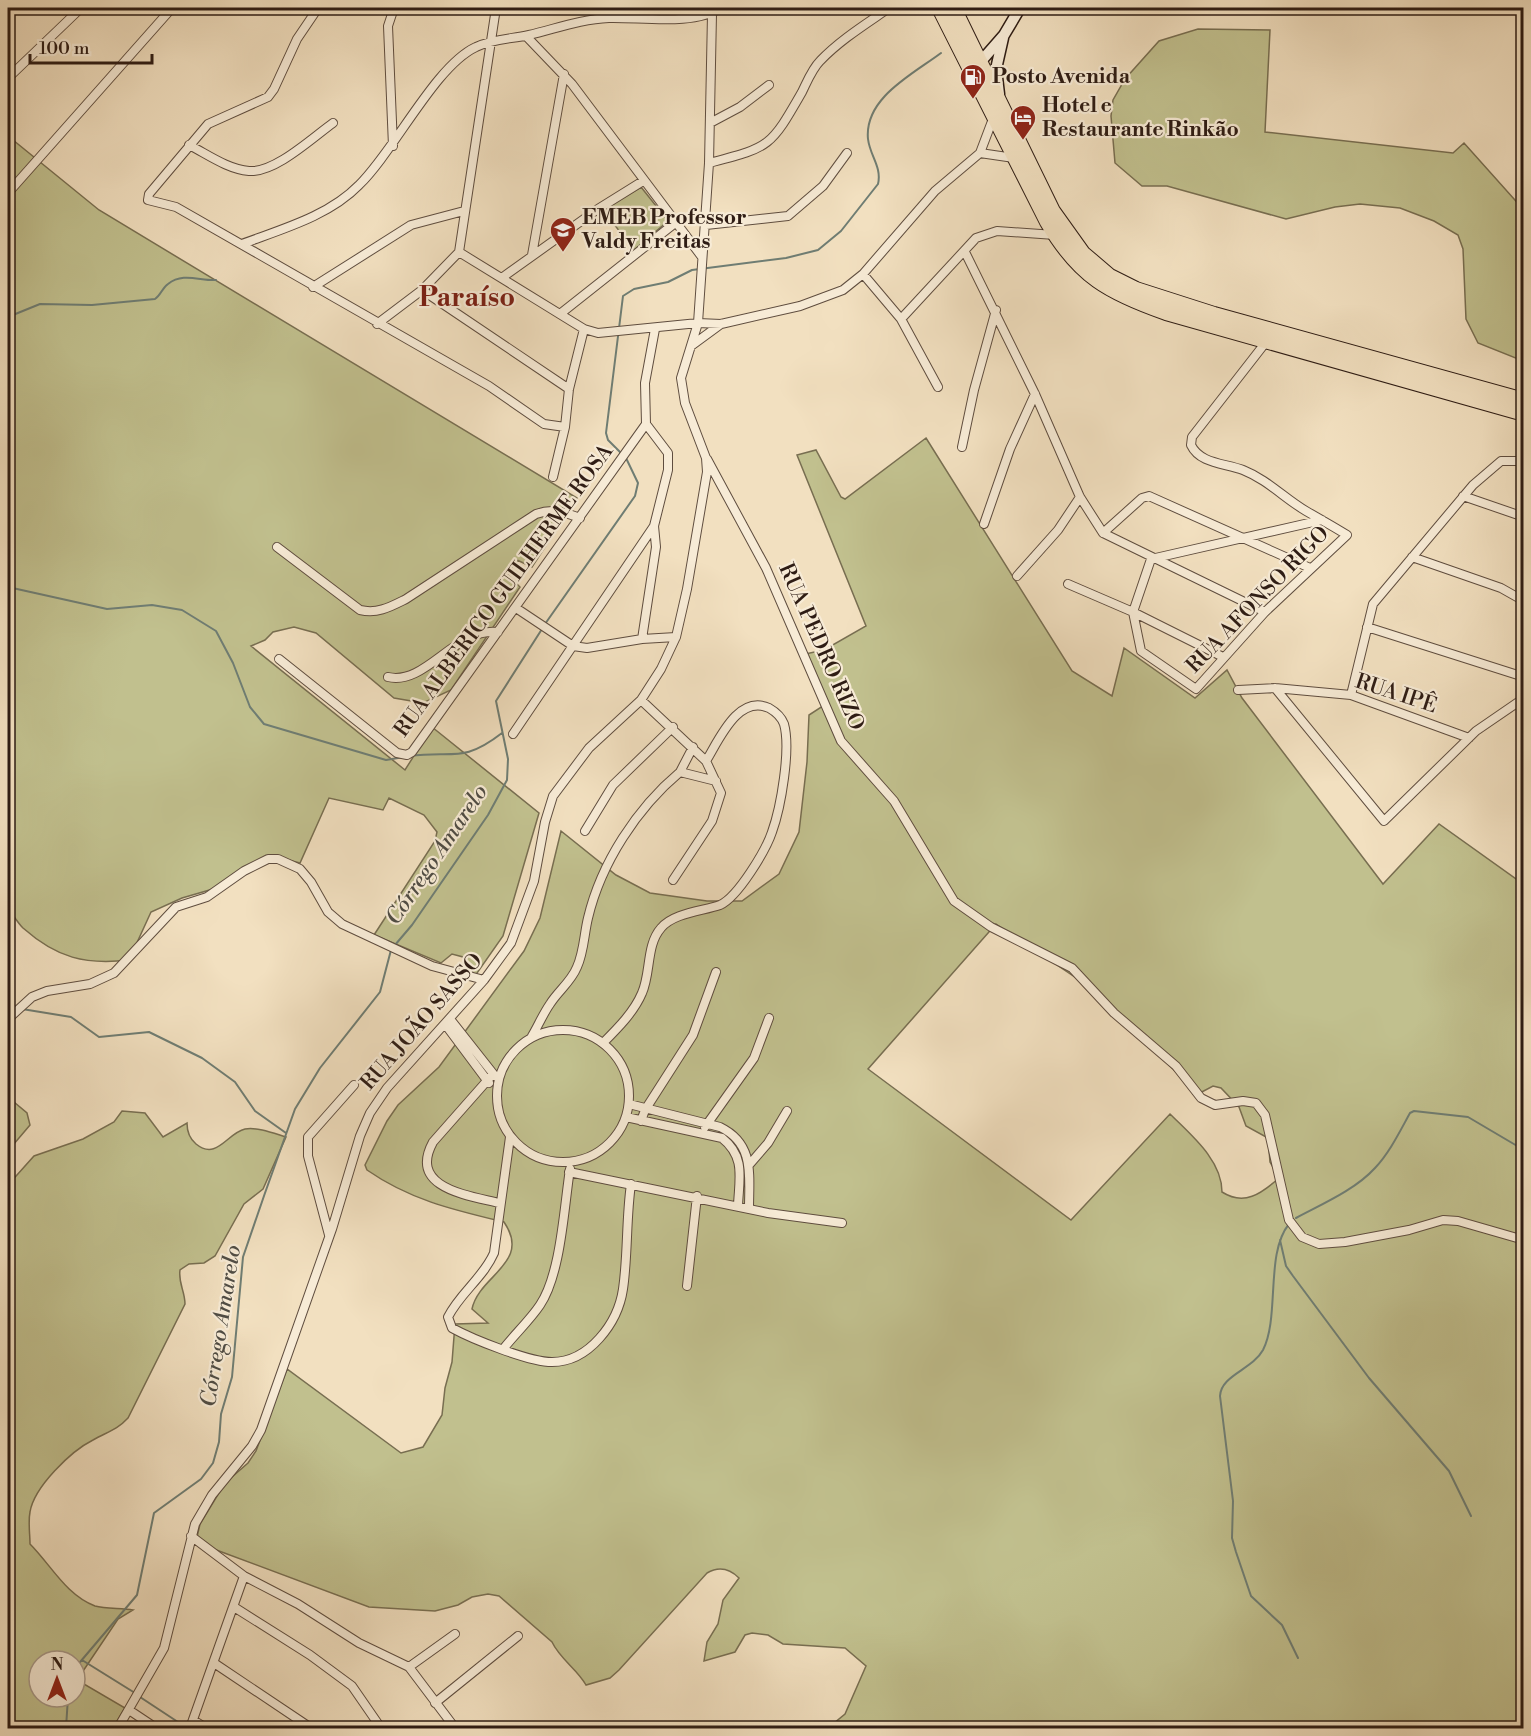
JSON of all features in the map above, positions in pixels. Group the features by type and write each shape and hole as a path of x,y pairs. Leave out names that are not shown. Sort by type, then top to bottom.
{"highway":[{"path":"939,8 979,63"},
{"path":"954,8 979,63 1014,158 1054,235 1090,278 1132,301 1350,358 1524,400"},
{"path":"998,113 1068,236 1094,264 1136,289 1266,342 1350,358 1524,414"},
{"path":"1486,402 1509,396"}],"street":[{"path":"8,78 81,8"},
{"path":"8,193 172,8"},
{"path":"318,8 297,39 268,97 214,120 189,145 149,194 150,202 176,207 489,386 544,424 565,427"},
{"path":"393,146 388,26 394,8"},
{"path":"377,324 422,290 459,252 489,42 496,8"},
{"path":"242,244 335,205 358,186 393,146 443,74 464,54 489,42 593,20 677,18 712,14 720,8"},
{"path":"709,163 753,151 768,144 794,107 818,62 843,40 889,8"},
{"path":"996,69 979,63 1004,35 1020,8"},
{"name":"RUA JOÃO SASSO","path":"118,1728 154,1668 168,1633 191,1536 212,1495 252,1446 261,1430 329,1236 360,1136 376,1102 484,980 512,943 534,880 545,822 553,796 589,748 642,700 661,669 676,637 692,567 707,472 706,458 685,403 681,378 698,323 709,163 712,14"},
{"path":"459,252 584,329 598,333 698,323 721,324 831,296 863,274 935,191 980,153 998,113 996,69 1004,35"},
{"path":"526,36 564,74 675,224 702,265"},
{"path":"532,255 564,74"},
{"path":"710,123 740,107 769,85"},
{"path":"189,145 227,165 259,170 273,166 333,123"},
{"path":"706,225 788,216 822,186 847,153"},
{"path":"980,153 1014,158"},
{"path":"503,277 643,181"},
{"path":"313,287 411,225 465,211"},
{"path":"560,314 675,224"},
{"path":"901,319 976,238 997,231 1054,235"},
{"path":"965,252 996,310 1080,497 1103,533 1151,559 1265,612"},
{"path":"863,274 901,319 938,387"},
{"path":"422,290 568,389"},
{"path":"962,447 974,390 996,310"},
{"path":"691,346 721,324"},
{"path":"553,477 565,427 568,389 584,329"},
{"path":"642,639 656,547 654,526 668,470 668,453 646,424 645,383 655,329"},
{"path":"1266,342 1192,437 1191,446 1199,458 1242,470 1265,480 1305,511 1322,519"},
{"path":"984,524 1011,449 1035,394"},
{"name":"RUA ALBERICO GUILHERME ROSA","path":"279,659 397,753 407,755 516,608 646,424"},
{"name":"RUA PEDRO RIZO","path":"706,458 766,568 841,741 894,801 954,901 991,927 1072,968 1114,1013 1176,1066 1201,1098 1215,1105 1243,1101 1256,1103 1265,1115 1289,1220 1302,1237 1319,1244 1345,1242 1409,1230 1443,1220 1458,1221 1524,1240"},
{"path":"1351,695 1373,604 1463,496 1501,461 1524,461"},
{"path":"1103,533 1142,498 1149,496 1310,568"},
{"path":"1463,496 1524,516"},
{"path":"1017,576 1058,530 1080,497"},
{"path":"277,547 360,610 370,612 387,608 406,599 536,514 548,510 559,510 580,518"},
{"path":"1151,559 1322,519"},
{"name":"RUA AFONSO RIGO","path":"1132,612 1141,651 1196,689 1265,612 1347,535 1322,519"},
{"path":"513,734 654,526"},
{"path":"1412,557 1502,588 1524,601"},
{"path":"1132,612 1151,559"},
{"path":"1068,584 1132,612 1223,657"},
{"path":"516,608 573,646 593,647 642,639 676,637"},
{"path":"1367,627 1524,677"},
{"path":"388,677 406,678 477,632 498,632"},
{"path":"1275,688 1384,821 1469,738 1524,698"},
{"name":"RUA IPÊ","path":"1238,690 1275,688 1351,695 1469,738"},
{"path":"642,700 673,727 706,761 721,793 716,814 673,880"},
{"path":"603,1043 627,1017 643,992 652,950 661,928 676,919 723,903 744,881 772,834 785,751 784,724 779,715 762,706 751,705 741,710 706,761"},
{"path":"585,831 613,785 673,727"},
{"path":"532,1036 550,1003 577,968 588,916 624,834 653,794 680,772 693,747"},
{"path":"680,772 716,781"},
{"path":"8,1019 32,997 48,991 90,984 114,974 176,907 207,897 244,871 268,860 278,859 300,869 334,919 432,966 484,980"},
{"path":"641,1121 645,1110 693,1035 716,972"},
{"path":"8,1009 17,1010"},
{"path":"702,1134 706,1124 754,1058 769,1018"},
{"path":"447,1022 493,1078 501,1123 510,1137 527,1152 548,1161 571,1162 589,1157 605,1148 618,1134 629,1104 629,1087 625,1070 616,1055 603,1043 587,1034 568,1029 550,1030 532,1036 510,1054 493,1078 433,1142 427,1153 427,1168 435,1181 452,1191 499,1203"},
{"path":"329,1236 308,1156 308,1137 354,1085"},
{"path":"629,1104 706,1124 734,1134 741,1143 749,1165 749,1209"},
{"path":"749,1165 768,1143 787,1111"},
{"path":"626,1117 722,1138 733,1147 740,1166 738,1206"},
{"path":"510,1137 499,1203 494,1253 489,1263 453,1307 448,1323 467,1337 534,1359 565,1360 579,1355 610,1326 623,1289 631,1184"},
{"path":"504,1348 541,1304 550,1284 557,1259 571,1162"},
{"path":"569,1172 697,1196 749,1209 842,1223"},
{"path":"687,1286 697,1196"},
{"path":"191,1536 244,1576 298,1604 358,1643 409,1667 455,1728"},
{"path":"190,1728 244,1576"},
{"path":"234,1607 310,1655 352,1686 381,1728"},
{"path":"409,1667 455,1634"},
{"path":"435,1703 518,1636"},
{"path":"214,1663 311,1728"},
{"path":"129,1710 156,1728"},
{"path":"193,1720 206,1728"}],"shaded area":[{"path":"1198,29 1270,30 1265,132 1453,153 1464,143 1523,209 1523,361 1478,343 1466,319 1463,249 1458,235 1434,221 1400,208 1360,204 1335,207 1286,219 1167,186 1142,186 1115,163 1111,116 1113,100 1125,79 1159,41"},
{"path":"13,140 99,210 577,498 532,567 517,560 507,574 520,587 451,690 423,703 394,698 316,633 294,627 273,632 265,640 251,646 405,770 432,727 539,813 503,936 475,976 463,957 452,954 441,963 374,935 435,841 437,832 424,815 389,798 383,810 329,798 300,863 277,857 262,858 213,889 182,898 151,912 129,960 85,960 60,953 23,928 8,910 8,146"},
{"path":"641,187 668,221 634,250 603,210"},
{"path":"926,438 1072,671 1112,696 1124,648 1195,698 1227,670 1242,698 1383,884 1439,824 1523,884 1523,1728 828,1728 845,1714 866,1666 845,1648 783,1644 768,1635 752,1633 745,1635 735,1652 704,1661 707,1642 718,1624 723,1600 739,1578 728,1570 716,1569 707,1573 619,1670 610,1678 586,1685 559,1654 552,1642 499,1596 488,1594 472,1597 458,1605 435,1611 369,1607 211,1548 197,1537 200,1524 225,1483 248,1463 256,1451 287,1369 401,1453 423,1447 442,1415 445,1388 452,1362 455,1324 488,1323 472,1309 484,1287 508,1259 512,1248 511,1236 504,1222 433,1203 383,1180 367,1170 365,1165 387,1121 398,1105 439,1067 524,951 540,918 561,831 616,875 650,893 707,901 742,901 779,874 799,832 807,762 809,715 823,706 805,654 824,650 866,626 797,455 816,450 841,497 845,499","holes":["996,924 1094,990 1198,1094 1213,1086 1221,1088 1239,1107 1246,1126 1268,1138 1270,1162 1279,1178 1266,1189 1245,1198 1230,1196 1222,1192 1221,1180 1211,1159 1196,1139 1170,1114 1071,1220 868,1069"]},
{"path":"8,1097 27,1113 30,1125 8,1151"},
{"path":"122,1111 145,1113 163,1137 187,1123 189,1135 196,1144 203,1148 216,1148 245,1129 260,1130 286,1137 263,1189 244,1204 215,1256 204,1263 189,1264 180,1270 185,1304 128,1418 116,1428 84,1445 64,1461 38,1492 30,1512 30,1544 67,1587 95,1606 133,1610 118,1619 87,1665 87,1649 27,1649 27,1709 87,1709 87,1686 125,1708 113,1728 8,1728 8,1185 34,1156 83,1139 114,1122"}],"waterway":[{"name":"Córrego Amarelo","path":"622,454 608,440 606,433 623,296 634,289 668,282 692,270 786,258 818,250 841,231 878,184 877,167 868,139 869,124 874,111 892,88 941,53"},
{"path":"8,317 40,304 92,305 155,299 166,286 180,278 216,280"},
{"name":"Córrego Amarelo","path":"545,624 635,496 638,483 626,458"},
{"path":"8,587 107,609 152,605 182,610 216,631 233,663 250,707 264,724 386,760 404,757"},
{"name":"Córrego Amarelo","path":"395,945 412,925 488,815 507,780 508,759 496,701 542,629"},
{"path":"410,756 467,752 477,749 502,733"},
{"name":"Córrego Amarelo","path":"87,1654 137,1595 154,1513 201,1479 213,1463 219,1442 221,1414 232,1377 243,1257 265,1193 295,1109 320,1068 380,992 391,950"},
{"path":"8,1004 12,1006"},
{"path":"22,1009 71,1017 99,1037 149,1032 202,1058 235,1082 255,1111 286,1133"},
{"path":"1296,1218 1338,1196 1367,1176 1385,1155 1410,1113 1414,1111 1468,1117 1524,1150"},
{"path":"1289,1224 1277,1251 1271,1320 1263,1350 1252,1363 1231,1377 1220,1396 1233,1501 1232,1538 1236,1552 1251,1596 1282,1625 1298,1658"},
{"path":"1280,1240 1286,1266 1369,1378 1449,1471 1471,1516"},
{"path":"87,1663 135,1693"},
{"path":"140,1697 184,1726"},
{"name":"Córrego Amarelo","path":"66,1728 67,1709"}],"place":[{"name":"Posto Avenida","path":"973,100"},
{"name":"Hotel e Restaurante Rinkão","path":"1023,141"},
{"name":"EMEB Professor Valdy Freitas","path":"563,253"}],"district":[{"name":"Paraíso","path":"467,298"}]}
